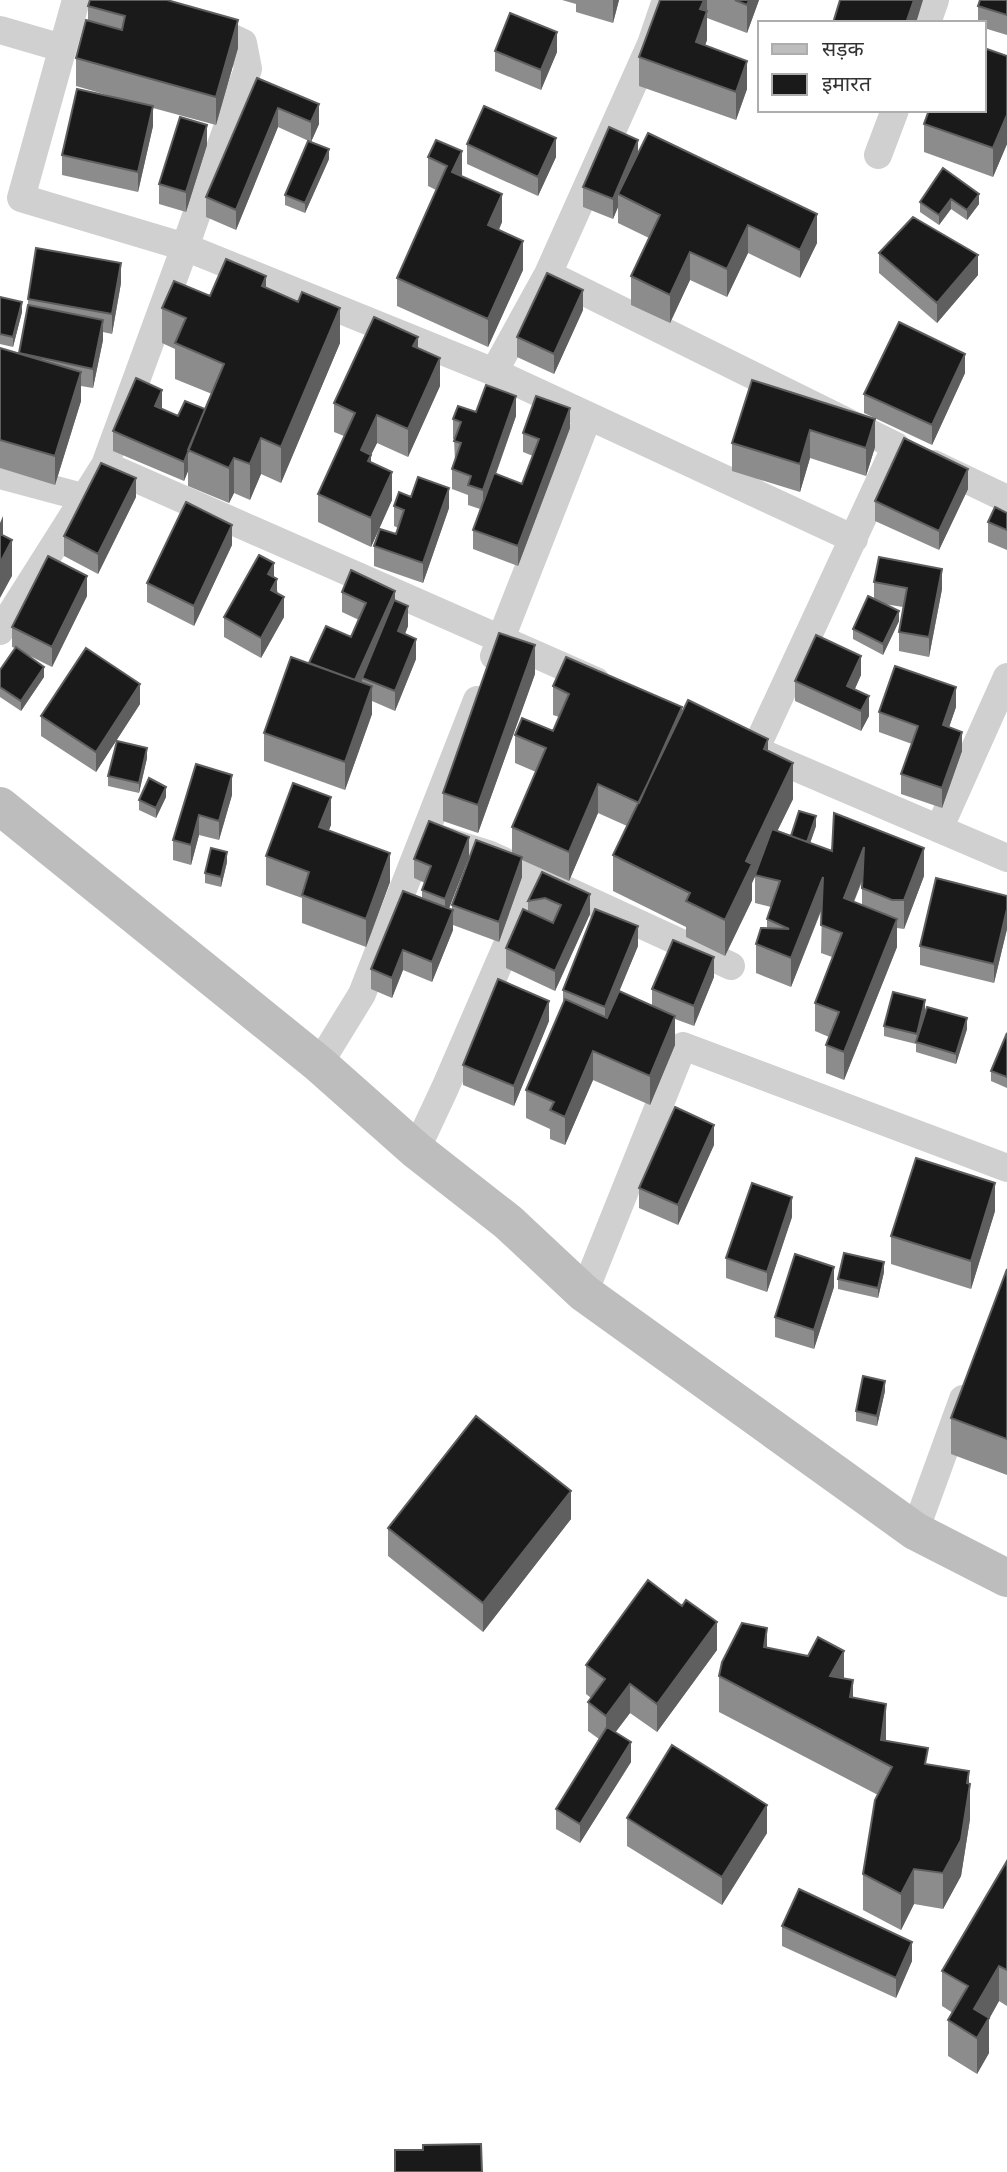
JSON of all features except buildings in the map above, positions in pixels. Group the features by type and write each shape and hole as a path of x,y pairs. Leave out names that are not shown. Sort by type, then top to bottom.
{"main road":[{"path":"0,806 319,1064 416,1150 508,1222 584,1293 915,1531 1007,1578"}],"street":[{"path":"76,0 10,196 185,247 494,372 854,539"},
{"path":"494,372 548,274 651,44 666,0"},
{"path":"928,21 935,0"},
{"path":"0,631 105,466 248,69 243,43 222,33 183,22"},
{"path":"0,30 62,48"},
{"path":"878,155 894,112"},
{"path":"548,274 1007,499"},
{"path":"319,1064 362,994 587,417"},
{"path":"897,446 854,539 743,745 1007,859"},
{"path":"105,466 615,689"},
{"path":"0,475 86,498"},
{"path":"939,829 1007,677"},
{"path":"424,834 488,854 731,967"},
{"path":"416,1150 537,876"},
{"path":"584,1293 683,1046 1007,1168"},
{"path":"915,1531 970,1379"}]}
